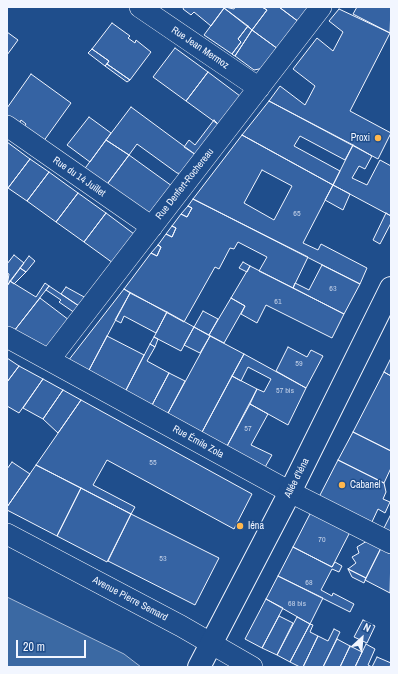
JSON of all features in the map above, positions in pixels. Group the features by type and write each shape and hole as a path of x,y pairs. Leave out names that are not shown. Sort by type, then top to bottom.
{"main road":[{"name":"Allée d'Iéna","path":"205,656 290,492 391,288"}],"street":[{"name":"Rue Jean Mermoz","path":"140,7 259,88"},
{"name":"Rue Denfert-Rochereau","path":"49,360 321,7"},
{"name":"Rue du 14 Juillet","path":"7,126 152,227"},
{"name":"Rue Émile Zola","path":"7,337 290,492 391,543"},
{"name":"Avenue Pierre Semard","path":"7,534 181,626 205,656 252,667"}],"water":[{"path":"7,597 124,654 141,667 7,667"}],"building":[{"path":"184,7 225,7 211,26 194,12 191,15 183,9"},
{"path":"235,7 262,7 267,10 252,30 224,8 234,9"},
{"path":"262,7 279,7 299,22 278,49 252,30 267,10"},
{"path":"279,7 310,7 299,22"},
{"path":"357,7 391,7 390,33 353,14"},
{"path":"224,8 248,26 238,39 241,42 232,54 204,35"},
{"path":"339,9 390,33 350,111 391,133 378,159 269,101 280,86 305,105 315,86 293,69 317,38 333,51 343,32 329,21"},
{"path":"112,23 130,36 128,38 135,43 136,40 151,52 130,80 107,64 109,61 92,49"},
{"path":"248,26 252,30 235,56 232,54 241,42 238,39"},
{"path":"252,30 278,49 264,68 254,70 235,56"},
{"path":"7,32 18,40 7,55"},
{"path":"175,48 208,72 186,101 153,77"},
{"path":"92,49 109,61 105,66 88,53"},
{"path":"107,64 130,80 127,82 105,66"},
{"path":"208,72 240,96 219,125 186,101"},
{"path":"31,74 71,103 43,142 24,127 26,124 21,120 19,124 7,115 7,108"},
{"path":"269,101 353,145 345,160 300,136 294,146 340,171 333,185 242,135"},
{"path":"131,107 196,155 182,174 177,173 137,144 129,155 106,140"},
{"path":"89,117 111,133 90,162 67,145"},
{"path":"214,120 219,125 196,155 184,147 189,140 195,145"},
{"path":"242,135 333,185 303,243 318,250 321,244 367,268 360,284 193,199","holes":["262,170 292,186 274,220 244,203"]},
{"path":"106,140 129,155 105,187 83,171"},
{"path":"7,142 30,159 8,188 7,187"},
{"path":"353,145 372,156 365,169 359,166 352,178 367,185 380,160 391,166 391,216 333,185"},
{"path":"129,155 172,186 148,217 105,187"},
{"path":"30,159 49,172 27,201 8,188"},
{"path":"49,172 78,193 56,222 27,201"},
{"path":"333,185 350,194 343,210 325,200"},
{"path":"78,193 106,213 84,242 56,222"},
{"path":"193,199 308,257 293,288 259,271 267,257 238,242 234,249 230,248 219,269 215,267 184,322 124,289 151,253 157,256 161,247 158,245 166,234 172,237 176,228 172,226 181,214 187,217 192,208 188,206"},
{"path":"188,206 192,208 187,217 181,214"},
{"path":"106,213 134,234 113,263 84,242"},
{"path":"386,213 391,216 391,223 380,244 373,240"},
{"path":"172,226 176,228 172,237 166,234"},
{"path":"158,245 161,247 157,256 151,253"},
{"path":"14,255 24,263 7,286 9,274 7,273 7,264"},
{"path":"29,256 35,261 26,272 20,268"},
{"path":"243,262 250,266 247,272 239,268"},
{"path":"322,265 360,284 344,314 293,288 295,283 309,290"},
{"path":"250,266 344,314 332,338 266,305 257,323 241,314 245,306 231,298"},
{"path":"20,268 26,272 14,284 10,281"},
{"path":"10,281 36,297 45,283 49,286 14,331 7,327 7,286"},
{"path":"49,286 79,306 75,313 59,302 61,300 46,290"},
{"path":"66,287 86,298 79,306 61,294"},
{"path":"124,289 130,293 88,372 68,361"},
{"path":"130,293 167,312 156,333 124,316 121,323 115,320"},
{"path":"40,298 69,320 47,348 14,331"},
{"path":"231,298 245,306 224,343 209,335"},
{"path":"203,311 218,319 209,335 194,327"},
{"path":"167,312 194,327 181,351 154,337"},
{"path":"194,327 210,336 200,353 184,345"},
{"path":"107,336 144,355 125,392 88,372"},
{"path":"210,336 244,354 201,434 167,415"},
{"path":"154,337 158,339 155,347 150,344"},
{"path":"150,344 155,347 147,361 169,373 151,407 125,392"},
{"path":"288,347 307,357 311,350 323,356 306,388 276,371"},
{"path":"244,354 306,388 288,425 250,404 257,389 264,392 271,379 248,367 241,381 232,376"},
{"path":"7,358 19,366 7,382"},
{"path":"391,358 391,376 384,372"},
{"path":"19,366 43,379 19,413 7,406 7,382"},
{"path":"384,372 391,376 391,451 353,432"},
{"path":"169,373 185,381 167,415 151,407"},
{"path":"232,376 257,389 226,448 201,434"},
{"path":"43,379 63,390 43,419 23,408"},
{"path":"63,390 81,400 58,433 43,419"},
{"path":"81,400 252,494 234,529 107,460 93,485 135,507 131,514 36,465"},
{"path":"250,404 268,414 251,445 272,455 264,469 226,448"},
{"path":"353,432 391,451 391,468 384,483 338,460"},
{"path":"338,460 384,483 386,492 383,499 390,502 385,513 378,509 371,524 319,497"},
{"path":"12,462 30,474 7,507 7,469"},
{"path":"36,465 81,488 57,536 7,510 7,507"},
{"path":"81,488 131,514 107,562 57,536"},
{"path":"311,512 350,532 332,567 293,547"},
{"path":"131,514 219,558 195,605 108,561"},
{"path":"391,514 391,534 383,530"},
{"path":"367,541 381,548 366,578 348,569 356,563 352,557 359,553 357,547"},
{"path":"293,547 332,567 335,562 342,566 339,572 332,569 321,590 332,596 333,593 354,604 350,612 278,576"},
{"path":"381,548 391,553 390,593 365,580"},
{"path":"348,569 366,578 364,583 352,577"},
{"path":"278,576 323,598 310,624 266,599"},
{"path":"266,599 283,608 262,648 245,639"},
{"path":"279,616 293,623 277,655 262,648"},
{"path":"297,617 310,624 290,662 277,655"},
{"path":"363,620 375,626 367,643 354,637"},
{"path":"310,624 313,625 310,632 318,636 303,667 300,667 290,662"},
{"path":"334,629 340,632 323,667 303,667 318,636 328,641"},
{"path":"337,639 350,646 340,667 323,667"},
{"path":"366,644 375,649 368,665 372,667 355,667"},
{"path":"350,646 362,652 355,667 340,667"},
{"path":"377,657 391,663 390,667 372,667"}],"place":[{"name":"Proxi","path":"378,138"},
{"name":"Cabanel","path":"342,485"},
{"name":"Iéna","path":"240,526"}]}
